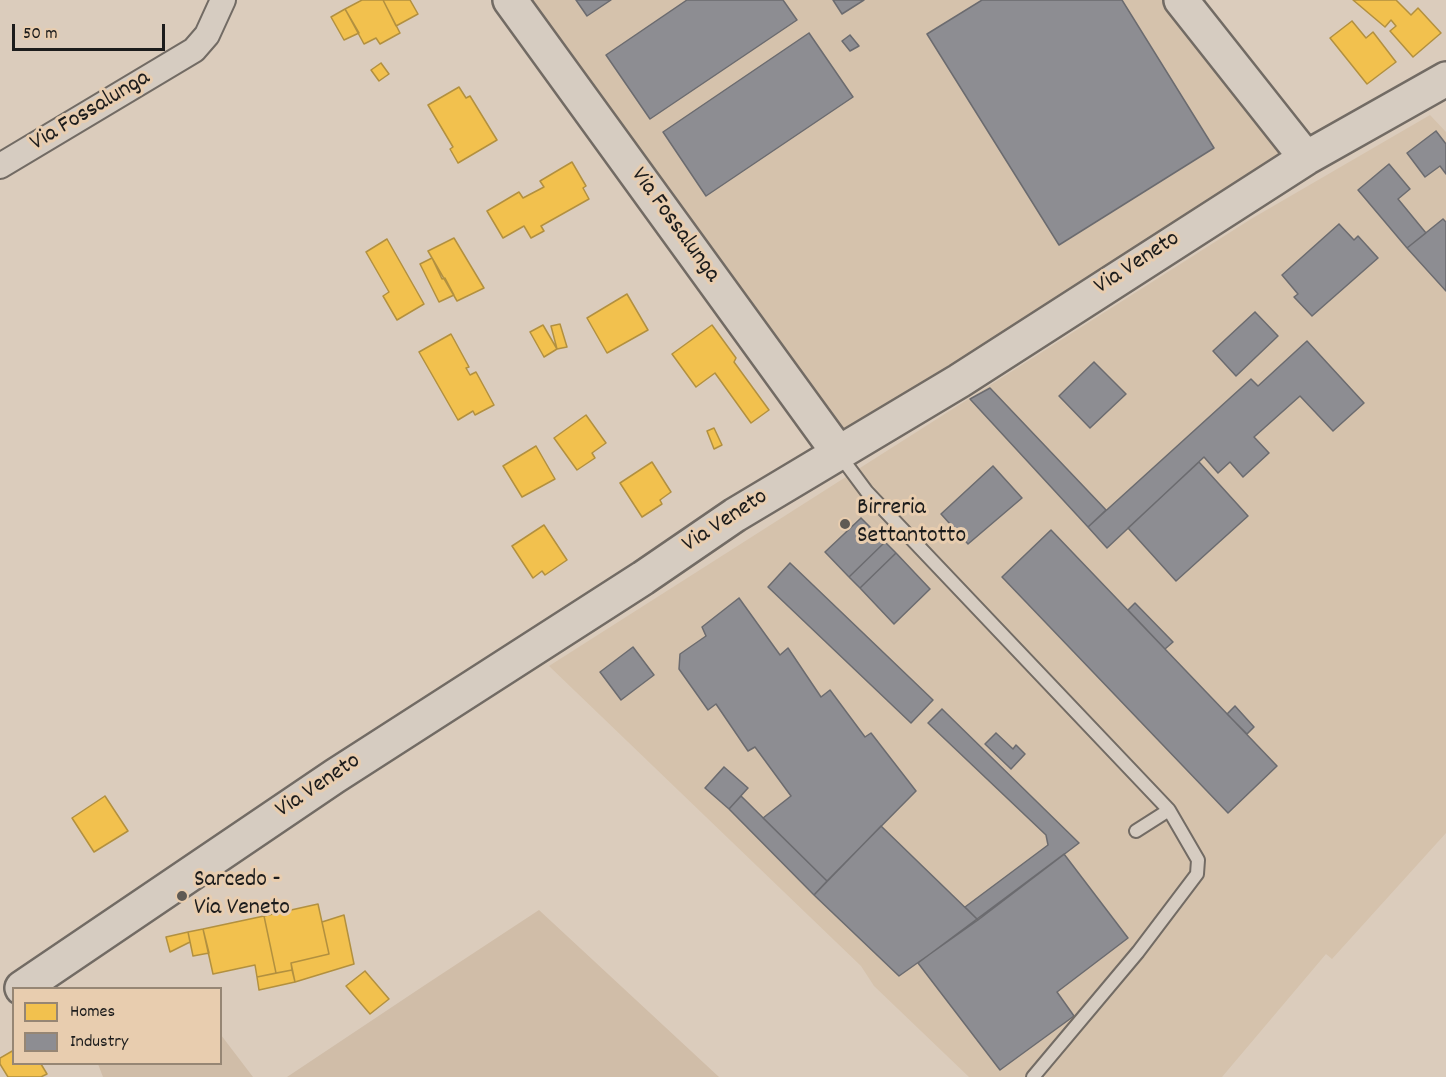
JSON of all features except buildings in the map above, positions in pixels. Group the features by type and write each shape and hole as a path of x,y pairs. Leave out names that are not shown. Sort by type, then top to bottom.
{"street":[{"name":"Via Fossalunga","path":"0,166 194,50 207,34 223,0"},
{"name":"Via Fossalunga","path":"510,0 838,453"},
{"path":"1181,0 1306,158"},
{"name":"Via Veneto","path":"23,987 335,776 643,578 735,515 959,381 1306,158 1446,80"}],"lane":[{"path":"838,453 867,492 1169,810 1198,860 1197,874 1138,952 1033,1077"},
{"path":"1136,831 1169,810"}],"shaded area":[{"path":"516,0 1183,0 1310,163 853,450"},
{"path":"1430,115 1446,132 1446,833 1332,959 1326,954 1222,1077 969,1077 874,986 861,966 549,666 1251,219"},
{"path":"539,910 719,1077 287,1077 425,985"},
{"path":"222,1036 253,1077 103,1077 98,1065 222,1065"}],"place":[{"name":"Birreria Settantotto","path":"845,524"},
{"name":"Sarcedo - Via Veneto","path":"182,896"}]}
